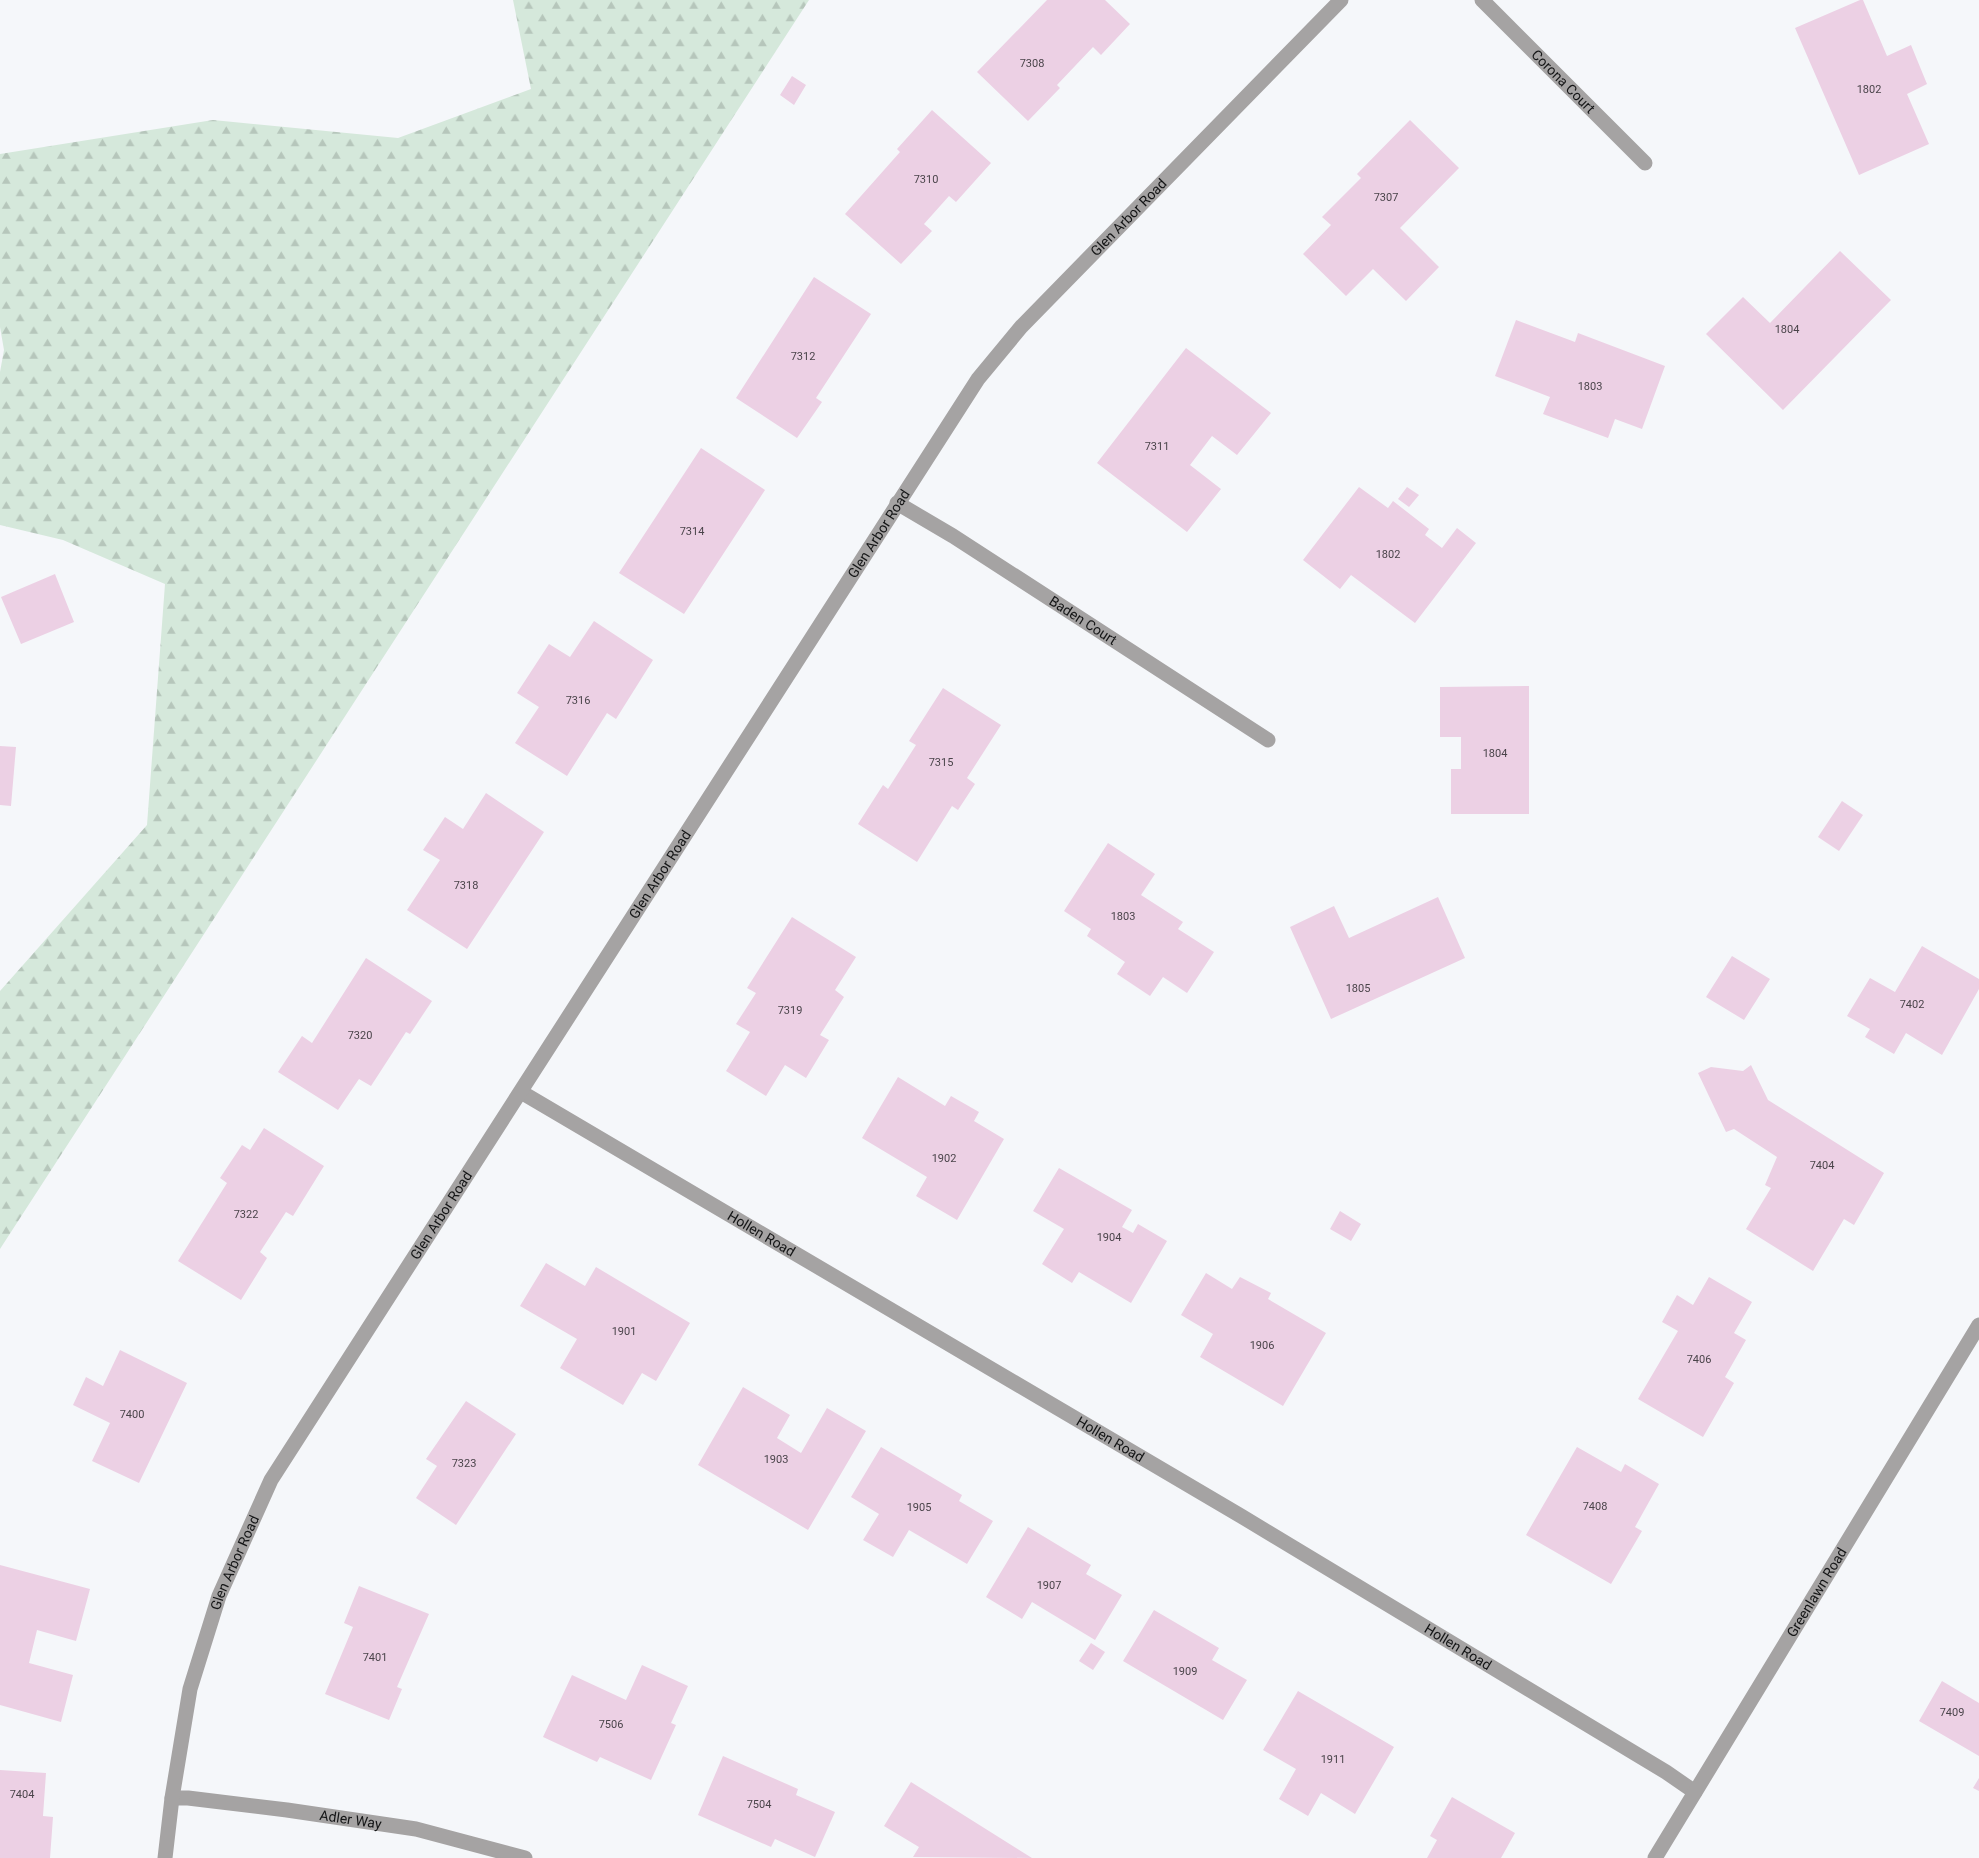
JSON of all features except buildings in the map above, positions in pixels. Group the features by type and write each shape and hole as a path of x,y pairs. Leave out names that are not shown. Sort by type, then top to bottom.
{"street":[{"name":"Glen Arbor Road","path":"165,1858 172,1798 190,1689 219,1596 272,1480 978,379 1021,327 1342,0"},
{"name":"Corona Court","path":"1482,0 1645,163"},
{"name":"Baden Court","path":"897,503 954,536 1268,740"},
{"name":"Hollen Road","path":"521,1092 1241,1516 1666,1772 1696,1792"},
{"name":"Greenlawn Road","path":"1655,1858 1979,1325"},
{"name":"Adler Way","path":"172,1798 188,1798 287,1810 416,1829 525,1858"}],"green space":[{"path":"513,0 809,0 0,1249 0,991 147,825 165,584 63,540 0,525 0,372 4,350 0,327 0,154 213,120 398,138 531,89"}]}
